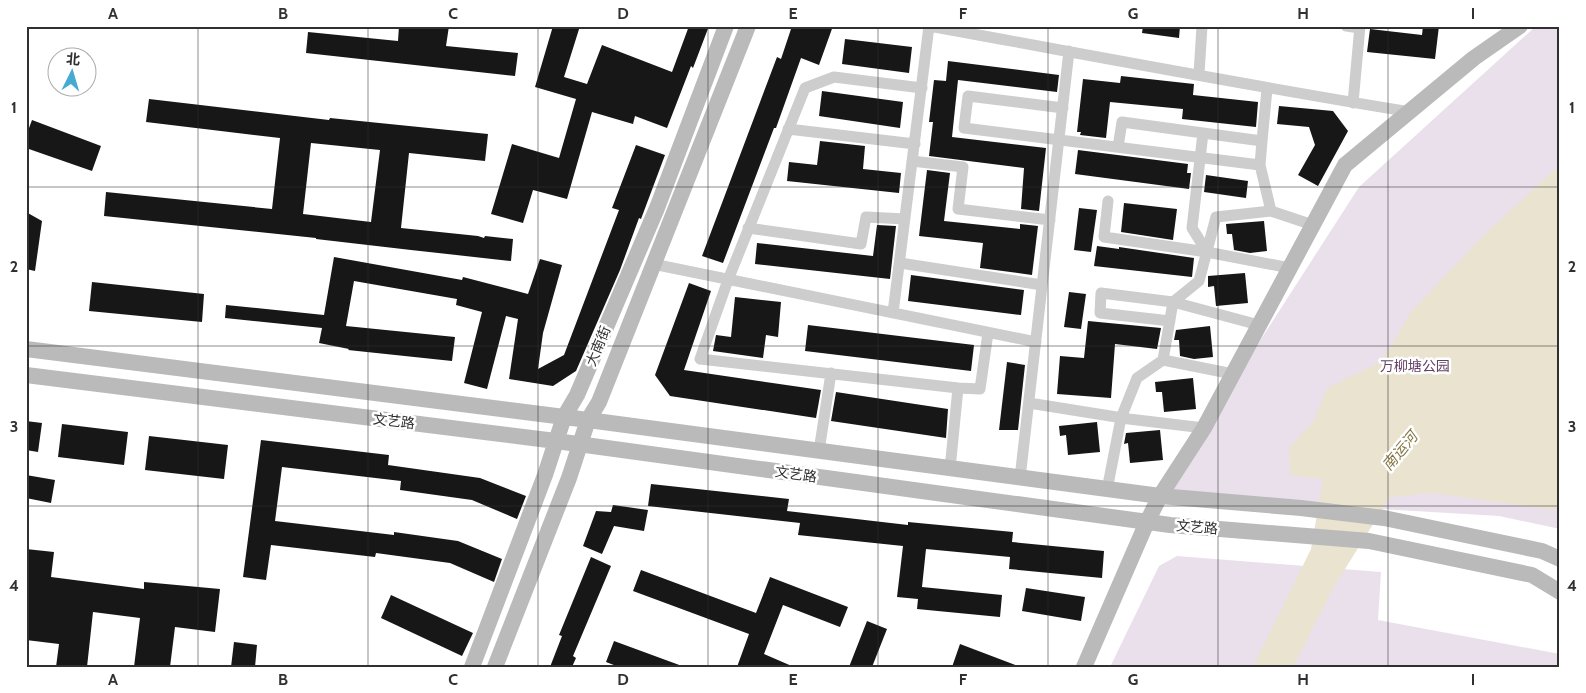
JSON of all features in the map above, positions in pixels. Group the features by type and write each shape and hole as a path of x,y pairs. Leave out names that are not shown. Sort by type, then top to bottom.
{"main road":[{"name":"大南街","path":"472,667 545,475 564,417 577,395 657,208 726,26"},
{"name":"大南街","path":"495,667 569,478 588,420 599,402 748,26"},
{"path":"1084,667 1160,496 1204,428 1345,165 1474,58 1515,27"},
{"name":"文艺路","path":"26,349 588,420 1107,490 1381,517 1542,551 1560,559"},
{"name":"文艺路","path":"26,375 580,444 1147,522 1369,541 1532,575 1560,592"}],"street":[{"path":"893,313 929,26 994,32 1069,51 1199,74 1267,89 1411,112"},
{"path":"1199,74 1202,26"},
{"path":"1346,26 1360,27 1353,103"},
{"path":"1020,478 1069,51"},
{"path":"922,88 834,76 805,88 748,228 700,359 980,389 988,333"},
{"path":"1267,89 1260,165 1271,212"},
{"path":"1062,108 968,96 964,128 1260,165"},
{"path":"1118,147 1122,122 1262,141"},
{"path":"788,129 915,144"},
{"path":"1203,133 1192,228 1207,252"},
{"path":"912,161 963,167 958,209 1050,220"},
{"path":"1108,201 1104,237 1207,252 1290,268"},
{"path":"1107,490 1121,418 1137,378 1163,360 1173,302 1199,281 1216,217 1271,212 1313,225"},
{"path":"748,228 861,244 866,217 905,219"},
{"path":"900,263 1042,285"},
{"path":"653,264 1036,342"},
{"path":"1170,321 1100,313 1101,293 1173,302 1259,325"},
{"path":"1163,360 1233,374"},
{"path":"819,451 830,373"},
{"path":"950,469 958,388"},
{"path":"1029,403 1121,418 1204,428"}],"green space":[{"name":"万柳塘公园","path":"1536,26 1560,26 1560,529 1499,516 1160,496 1359,187"},
{"path":"1177,556 1381,572 1378,620 1560,654 1560,667 1110,667 1159,566"}],"water":[{"name":"南运河","path":"1560,165 1560,509 1432,493 1390,497 1335,585 1293,667 1253,667 1311,549 1323,479 1290,475 1289,448 1313,422 1327,388 1377,364 1390,348 1411,312 1484,235"}],"building":[{"path":"399,26 449,26 446,46 518,53 515,76 306,53 308,32 398,41"},
{"path":"553,26 580,26 564,77 587,84 602,45 672,72 689,26 709,26 667,128 635,116 633,124 592,112 567,199 533,190 523,223 491,214 512,144 559,158 576,99 535,87"},
{"path":"792,26 833,26 819,65 801,58 776,128 774,128 723,263 702,256 777,57 781,59"},
{"path":"1143,26 1180,26 1179,38 1142,33"},
{"path":"1423,26 1439,26 1435,59 1367,52 1370,29 1422,35"},
{"path":"845,39 912,47 909,73 842,64"},
{"path":"948,61 1059,75 1057,92 958,80 952,137 1046,148 1039,211 1021,209 1024,168 929,156 933,122 929,122 934,80 946,81"},
{"path":"1121,76 1194,84 1193,95 1258,102 1256,127 1182,119 1183,109 1110,102 1106,138 1080,135 1081,132 1077,132 1083,79 1120,83"},
{"path":"822,91 903,102 900,128 819,116"},
{"path":"149,99 329,120 330,118 488,134 485,161 409,153 401,228 484,238 485,236 513,239 511,261 104,216 106,192 272,209 280,138 146,122","holes":["311,143 380,150 371,222 303,214"]},
{"path":"1279,106 1333,111 1348,131 1318,186 1298,175 1315,145 1309,127 1277,124"},
{"path":"32,120 101,146 92,171 26,148 26,136"},
{"path":"820,141 865,146 863,169 901,173 899,193 787,181 789,162 817,165"},
{"path":"636,145 665,155 620,270 576,371 553,386 509,379 518,319 506,316 487,389 464,383 482,312 456,305 457,299 354,281 346,326 455,337 452,361 348,350 319,343 322,328 225,318 226,305 324,315 334,257 462,280 463,277 528,294 540,259 562,265 543,333 538,369 564,355 619,210 612,208"},
{"path":"1078,150 1188,164 1187,173 1191,173 1189,189 1075,174"},
{"path":"927,170 950,173 944,221 1020,229 1020,224 1038,226 1032,275 980,268 983,243 919,236"},
{"path":"1206,175 1248,181 1246,198 1204,192"},
{"path":"1124,203 1177,209 1173,240 1121,232"},
{"path":"1079,208 1097,210 1091,252 1074,250"},
{"path":"26,212 42,221 35,271 26,269"},
{"path":"1264,221 1267,251 1250,253 1234,250 1232,234 1227,234 1226,224"},
{"path":"877,225 896,226 890,279 755,264 757,243 873,256"},
{"path":"1097,246 1119,249 1119,247 1194,258 1192,277 1094,266"},
{"path":"1245,273 1248,303 1216,306 1214,286 1208,287 1208,276"},
{"path":"911,275 1024,290 1021,315 908,301"},
{"path":"92,282 204,294 202,322 89,311"},
{"path":"689,283 711,291 684,370 821,390 816,418 670,396 655,375"},
{"path":"1069,292 1086,294 1081,329 1064,327"},
{"path":"735,297 781,302 778,337 766,335 763,358 713,351 716,335 731,337"},
{"path":"1088,321 1161,328 1157,349 1115,344 1111,398 1057,394 1060,356 1084,358"},
{"path":"808,325 974,345 971,371 805,351"},
{"path":"1210,326 1213,357 1194,359 1180,356 1179,340 1174,340 1176,330"},
{"path":"1007,362 1025,365 1018,430 999,430"},
{"path":"1193,378 1196,409 1164,412 1162,392 1156,392 1155,382"},
{"path":"836,392 948,409 946,438 831,421"},
{"path":"26,421 42,423 38,452 26,450"},
{"path":"1097,422 1100,452 1068,455 1066,435 1060,436 1059,426"},
{"path":"62,424 128,432 124,465 58,457"},
{"path":"1160,430 1163,460 1130,463 1128,443 1124,444 1126,433"},
{"path":"149,436 228,445 224,479 145,470"},
{"path":"261,440 389,455 388,465 480,478 526,496 517,519 472,500 400,490 401,481 282,467 275,521 394,535 394,532 458,541 502,559 494,582 450,563 376,553 375,557 271,545 266,580 243,577"},
{"path":"26,475 55,480 51,503 26,498"},
{"path":"651,484 789,499 787,511 908,525 908,522 1013,532 1012,542 1104,551 1102,578 1009,569 1010,557 926,549 922,587 1002,595 1000,617 917,609 918,599 897,597 903,546 798,535 800,523 648,506"},
{"path":"613,505 648,510 644,531 614,526 602,554 583,546 596,511 611,512"},
{"path":"26,549 54,552 51,577 144,589 144,582 220,589 215,632 175,627 170,667 134,667 140,618 93,612 87,667 56,667 59,644 26,640"},
{"path":"591,557 611,566 573,656 576,658 572,667 550,667 562,636 559,635"},
{"path":"641,570 756,613 770,577 848,607 840,627 783,605 764,654 794,667 737,667 749,634 633,591"},
{"path":"1026,588 1085,597 1081,621 1022,611"},
{"path":"391,595 473,633 462,656 381,618"},
{"path":"867,621 887,629 872,667 849,667"},
{"path":"614,641 682,667 619,667 606,662"},
{"path":"234,642 257,645 255,667 231,667"},
{"path":"960,644 1018,666 1018,667 952,667"}]}
